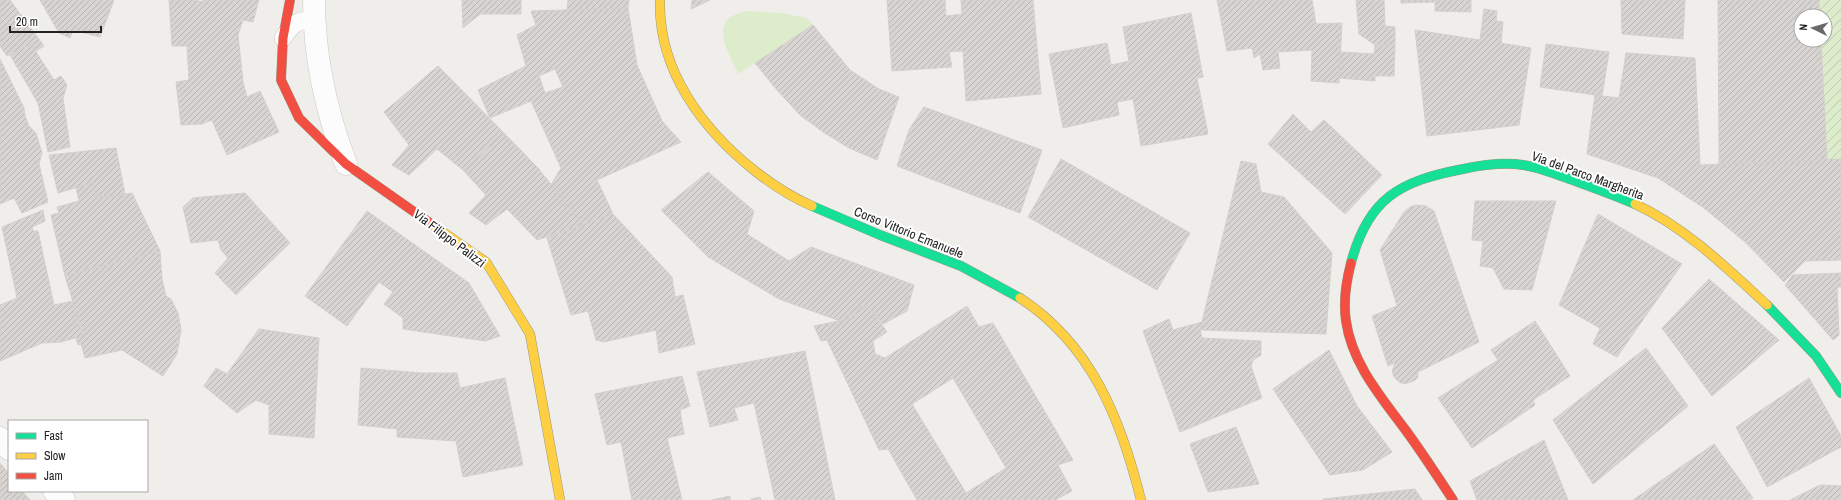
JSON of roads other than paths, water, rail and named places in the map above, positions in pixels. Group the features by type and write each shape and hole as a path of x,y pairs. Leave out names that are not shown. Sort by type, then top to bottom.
{"street":[{"name":"Via Filippo Palizzi","path":"290,0 283,38 280,80 299,118 346,164 486,262 530,334 560,500"},
{"path":"314,0 314,22 321,80 334,133 346,164"},
{"name":"Corso Vittorio Emanuele","path":"660,0 661,30 666,52 677,80 696,111 747,164 794,198 888,238 948,260 1020,299 1050,320 1072,346 1105,394 1115,417 1141,500"},
{"name":"Via del Parco Margherita","path":"1452,500 1443,484 1373,386 1358,360 1346,324 1346,295 1355,245 1373,210 1387,196 1411,182 1428,176 1488,165 1510,164 1527,166 1594,188 1643,208 1690,238 1772,309 1819,361 1841,393"},
{"path":"0,438 8,447"},
{"path":"55,492 64,500"}],"lane":[{"path":"283,38 291,26 299,20 306,19 314,22"}]}
